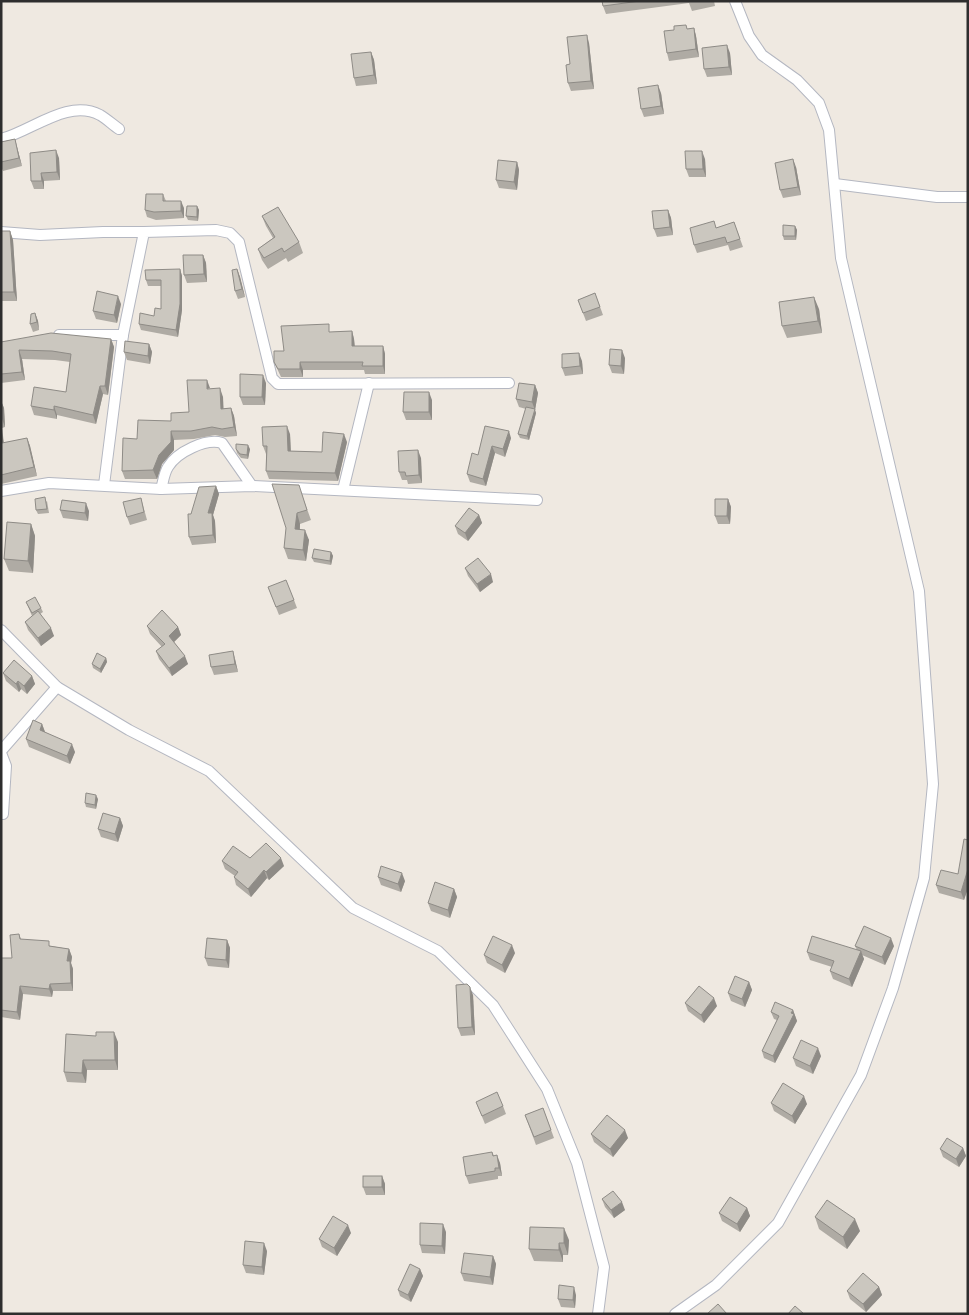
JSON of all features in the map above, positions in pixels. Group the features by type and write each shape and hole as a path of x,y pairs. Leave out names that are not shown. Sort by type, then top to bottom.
{"street":[{"path":"675,1314 716,1285 778,1223 861,1075 893,988 924,878 932,784 919,591 885,441 846,284 841,258 829,130 819,103 796,80 762,55 749,36 735,1"},
{"path":"1,139 61,113 83,110 100,114 119,129"},
{"path":"835,184 928,196 968,197"},
{"path":"1,232 40,235 216,230 230,233 239,242 272,378 278,384 509,383"},
{"path":"104,485 123,335 144,232"},
{"path":"45,336 123,335"},
{"path":"343,490 369,384"},
{"path":"161,489 168,467 176,458 190,450 216,441 222,443 252,486"},
{"path":"1,492 49,483 161,489 252,486 537,500"},
{"path":"1,630 57,687 129,730 210,771 353,908 438,951 493,1005 547,1090 578,1163 604,1267 598,1314"},
{"path":"3,814 6,766 1,752 57,687"}],"building":[{"path":"602,1 640,1 603,6"},
{"path":"686,25 687,29 694,28 696,49 667,53 664,31 674,30 674,26"},
{"path":"587,35 591,81 568,83 566,65 570,64 567,37"},
{"path":"727,45 729,67 704,69 702,48"},
{"path":"371,52 374,75 354,78 351,54"},
{"path":"658,85 661,106 641,109 638,88"},
{"path":"15,139 19,158 1,162 1,142"},
{"path":"56,150 57,172 41,173 42,181 31,181 30,153"},
{"path":"685,151 702,151 703,169 686,169"},
{"path":"793,159 798,187 780,190 775,163"},
{"path":"498,160 517,162 514,182 496,180"},
{"path":"146,194 163,194 163,201 181,201 181,211 154,212 145,210"},
{"path":"187,206 197,206 197,217 186,216"},
{"path":"278,207 299,242 284,252 282,248 264,258 258,249 275,237 262,216"},
{"path":"668,210 670,227 654,229 652,211"},
{"path":"714,221 716,228 734,222 740,239 727,243 725,237 694,245 690,228"},
{"path":"783,225 795,226 795,236 783,236"},
{"path":"1,231 10,231 14,292 1,292"},
{"path":"183,255 203,255 204,274 184,275"},
{"path":"180,269 180,304 176,330 139,324 140,313 154,316 155,308 161,309 161,280 146,280 145,270"},
{"path":"237,269 242,289 235,291 232,270"},
{"path":"97,291 118,296 114,315 93,311"},
{"path":"595,293 600,307 583,313 578,300"},
{"path":"814,297 818,321 782,326 779,302"},
{"path":"35,313 37,322 30,324 31,314"},
{"path":"329,324 329,332 352,331 352,346 383,346 383,366 362,366 363,362 300,362 300,369 278,369 274,362 274,351 284,351 281,326"},
{"path":"51,333 111,339 105,386 100,386 93,415 54,406 54,410 31,406 34,387 66,392 71,354 52,351 19,350 22,372 1,374 1,342"},
{"path":"125,341 149,344 148,356 124,352"},
{"path":"610,349 622,350 621,366 609,365"},
{"path":"579,353 580,366 562,368 562,354"},
{"path":"240,374 263,375 262,397 240,397"},
{"path":"187,380 207,380 207,389 220,388 221,409 231,408 234,427 171,431 171,442 159,455 153,470 122,471 123,438 137,439 138,420 171,421 171,413 189,412"},
{"path":"519,383 535,385 532,402 516,399"},
{"path":"404,392 429,392 429,412 403,412"},
{"path":"526,407 535,409 527,436 518,434"},
{"path":"287,426 288,451 322,452 323,432 344,434 335,473 266,471 267,446 263,446 262,427"},
{"path":"485,426 509,431 503,449 492,446 483,479 467,474 472,453 478,455"},
{"path":"1,437 2,443 27,438 34,467 1,475"},
{"path":"236,444 248,445 247,455 240,454 236,449"},
{"path":"418,450 419,475 406,476 405,472 399,472 398,451"},
{"path":"272,484 299,485 307,510 297,513 295,529 305,530 303,550 284,548 286,528"},
{"path":"216,486 208,513 212,513 213,535 189,537 188,514 191,514 199,487"},
{"path":"45,497 47,509 36,510 35,499"},
{"path":"141,498 144,512 127,517 123,502"},
{"path":"715,499 728,499 727,516 715,516"},
{"path":"62,500 86,503 85,513 60,510"},
{"path":"469,508 479,515 465,533 455,526"},
{"path":"7,522 31,524 28,561 4,559"},
{"path":"314,549 331,552 330,561 312,558"},
{"path":"478,558 491,574 477,584 465,568"},
{"path":"286,580 294,600 276,607 268,587"},
{"path":"35,597 41,608 32,613 26,602"},
{"path":"162,610 178,627 169,636 185,656 169,668 156,651 165,644 147,626"},
{"path":"38,611 51,628 38,638 25,622"},
{"path":"233,651 235,664 211,667 209,655"},
{"path":"97,653 106,658 100,669 92,664"},
{"path":"14,660 32,676 24,686 18,681 16,684 3,673"},
{"path":"33,720 42,724 40,730 72,744 67,756 26,739"},
{"path":"86,793 96,795 95,805 85,803"},
{"path":"103,813 120,818 115,834 98,829"},
{"path":"964,839 968,840 968,869 961,892 936,885 941,870 958,874"},
{"path":"266,843 281,858 266,872 264,870 248,889 234,877 238,872 222,861 233,846 250,858"},
{"path":"381,866 402,873 398,884 378,877"},
{"path":"435,882 454,889 448,910 428,903"},
{"path":"864,926 891,938 882,957 855,946"},
{"path":"19,934 20,939 49,941 49,946 69,949 67,961 70,961 71,983 50,984 49,989 20,986 17,1012 1,1010 1,958 12,958 10,935"},
{"path":"493,936 512,945 502,965 484,955"},
{"path":"812,936 861,951 849,979 830,971 834,961 807,952"},
{"path":"207,938 227,940 226,960 205,958"},
{"path":"735,976 749,982 742,999 728,993"},
{"path":"467,984 470,987 472,1027 458,1028 456,985"},
{"path":"699,986 714,998 701,1015 685,1003"},
{"path":"775,1002 793,1010 791,1013 794,1014 773,1056 762,1051 779,1016 771,1012"},
{"path":"96,1032 114,1032 115,1060 83,1060 82,1073 64,1072 66,1034 96,1036"},
{"path":"801,1040 818,1048 810,1066 793,1058"},
{"path":"783,1083 804,1096 792,1116 771,1103"},
{"path":"497,1092 503,1106 482,1116 476,1102"},
{"path":"543,1108 551,1130 534,1137 525,1115"},
{"path":"607,1115 625,1130 610,1149 591,1134"},
{"path":"947,1138 963,1148 956,1159 940,1149"},
{"path":"492,1152 493,1156 497,1155 499,1168 495,1168 495,1171 466,1176 463,1157"},
{"path":"363,1176 382,1176 382,1187 363,1187"},
{"path":"613,1191 622,1202 611,1210 602,1199"},
{"path":"730,1197 747,1208 737,1224 719,1213"},
{"path":"827,1200 855,1219 843,1237 815,1217"},
{"path":"333,1216 348,1225 334,1248 319,1239"},
{"path":"420,1223 443,1224 442,1246 420,1245"},
{"path":"530,1227 564,1228 564,1243 559,1243 559,1250 529,1249"},
{"path":"245,1241 264,1243 262,1267 243,1265"},
{"path":"464,1253 493,1256 490,1277 461,1273"},
{"path":"410,1264 420,1269 408,1295 398,1290"},
{"path":"863,1273 879,1287 863,1304 847,1291"},
{"path":"559,1285 574,1287 573,1300 558,1299"},
{"path":"718,1304 727,1314 707,1314"},
{"path":"795,1306 804,1314 788,1314"}]}
